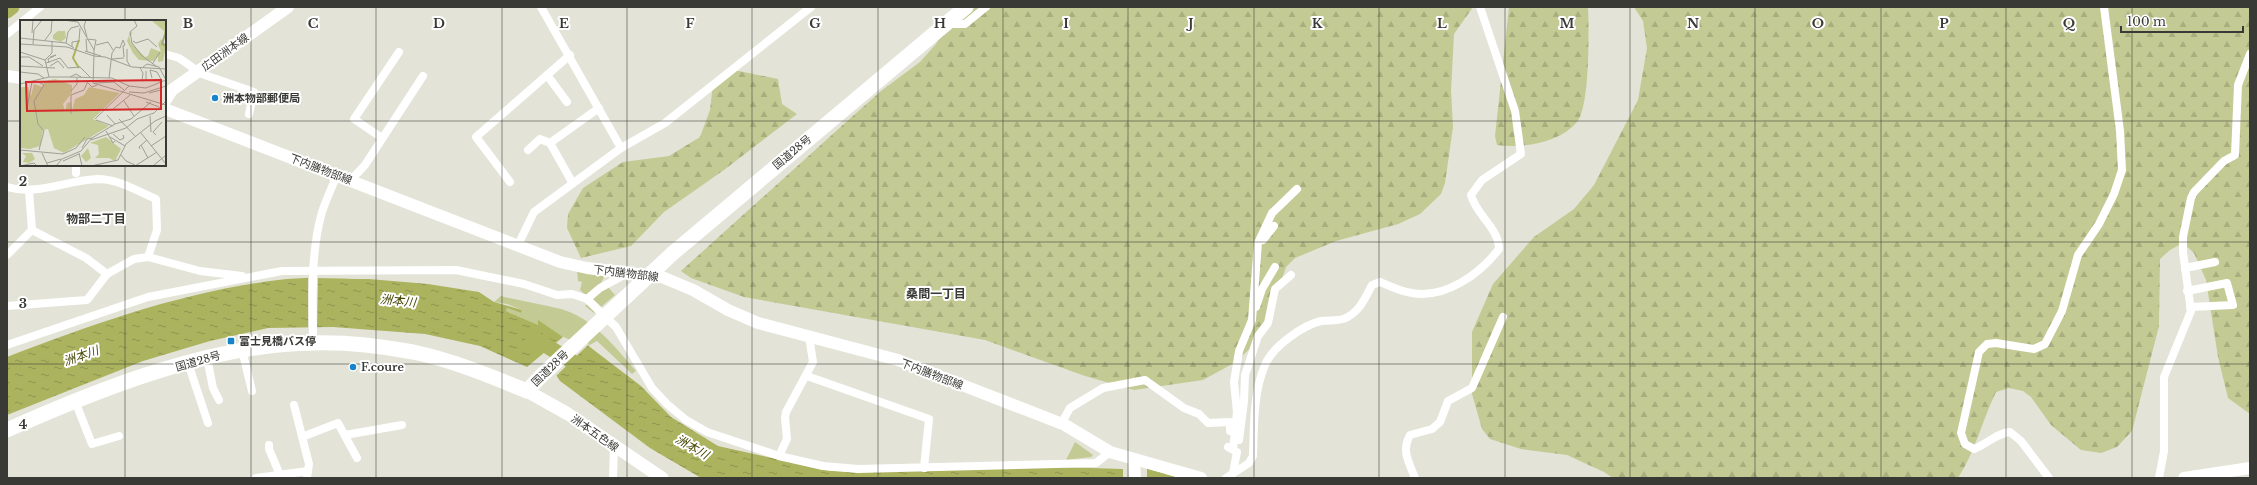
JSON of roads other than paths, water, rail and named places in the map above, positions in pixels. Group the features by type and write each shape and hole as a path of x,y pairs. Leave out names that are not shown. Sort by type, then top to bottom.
{"highway":[{"name":"国道28号","path":"7,430 75,402 188,363 242,350 313,343 380,347 414,352 482,372 527,391 541,376 673,253 966,7"}],"main road":[{"name":"広田洲本線","path":"166,99 172,90 288,7"},
{"path":"7,76 20,78"},
{"name":"下内膳物部線","path":"166,109 560,262 586,268 662,277 693,290 728,310 758,323 898,360 1061,424 1110,452 1134,462 1171,468 1201,478"},
{"name":"洲本五色線","path":"527,391 568,414 662,478"},
{"path":"1134,462 1135,478"},
{"path":"2184,478 2250,468"}],"street":[{"path":"24,20 40,7"},
{"path":"541,7 600,108 620,148"},
{"path":"518,245 534,212 572,182 620,148 665,123 811,7"},
{"path":"946,24 966,24 986,7"},
{"path":"1226,478 1249,463 1253,456 1255,407 1265,364 1284,342 1301,329 1321,321 1342,319 1354,314 1366,298 1372,285 1380,282 1412,294 1433,292 1462,284 1478,272 1499,249 1499,239 1473,203 1471,195 1482,180 1521,154 1515,111 1480,7"},
{"path":"2049,478 2020,441 2010,432 2003,433 1985,445 1974,449 1965,444 1961,433 1979,352 1987,344 1996,343 2034,349 2045,344 2062,311 2078,255 2099,224 2114,194 2122,170 2120,132 2104,7"},
{"path":"7,34 19,27"},
{"path":"382,138 354,119 399,52"},
{"path":"166,54 180,58 199,71 254,92 249,114"},
{"path":"2158,478 2164,451 2164,377 2191,311 2187,291 2183,237 2194,192 2224,161 2235,155 2238,86 2250,54"},
{"path":"510,182 476,137 570,55"},
{"path":"547,75 567,102"},
{"path":"351,180 365,165 423,76"},
{"path":"550,143 600,108"},
{"path":"528,150 540,140 550,143 572,182"},
{"path":"313,343 313,273 315,244 322,212 337,175"},
{"path":"7,187 29,191 98,179 120,182 156,199 157,230 148,257"},
{"path":"1252,320 1258,247 1272,213 1298,189"},
{"path":"7,255 32,230 29,191"},
{"path":"1258,247 1274,226"},
{"path":"32,230 86,258 107,274"},
{"path":"7,306 87,300 107,274 134,259 148,257 200,271 251,277"},
{"path":"2185,268 2215,262"},
{"path":"1233,473 1237,412 1234,382 1239,351 1252,320 1262,289 1275,267"},
{"path":"7,345 148,297 282,270 313,273 456,270 524,284 557,295 572,294 587,299 616,327 652,388 667,404 686,420 707,432 779,456 823,466 858,469 1096,463 1110,452"},
{"path":"587,299 600,288 628,273"},
{"path":"1235,451 1244,401 1245,375 1258,336 1268,323 1275,289 1291,275"},
{"path":"2187,291 2227,283 2233,305 2190,307"},
{"path":"1415,478 1405,453 1405,444 1410,435 1432,429 1440,422 1448,401 1472,388 1503,317"},
{"path":"779,456 787,439 784,418 786,412 807,376 813,362 809,336"},
{"path":"242,350 252,391"},
{"path":"207,358 213,388 219,400"},
{"path":"188,363 208,423"},
{"path":"807,376 930,419 924,468"},
{"path":"1061,424 1070,408 1103,388 1145,380 1184,408 1199,414 1208,423 1230,422 1228,447 1235,451"},
{"path":"75,402 92,444 119,436"},
{"path":"256,478 308,474 309,464 294,405"},
{"path":"302,437 338,423 357,458"},
{"path":"345,435 402,425"},
{"path":"269,445 268,449 280,475"},
{"path":"613,478 614,446"}],"water":[{"path":"289,279 369,279 428,284 479,292 494,302 522,310 521,313 507,308 506,311 538,325 538,320 563,337 527,367 480,346 425,334 333,327 268,328 210,341 143,361 7,415 7,357 74,332 140,310 208,292 242,285"},
{"path":"582,341 641,386 671,417 718,446 830,471 874,472 1026,466 1123,469 1123,478 701,478 650,448 560,381 552,369"},
{"path":"1147,468 1180,478 1147,478"}],"waterway":[{"path":"7,11 12,7"},
{"name":"洲本川","path":"532,337 573,362"}],"place":[{"name":"洲本物部郵便局","path":"215,98"},
{"name":"富士見橋バス停","path":"231,341"},
{"name":"F.coure","path":"353,367"}],"district":[{"name":"物部二丁目","path":"96,219"},
{"name":"桑間一丁目","path":"936,294"}]}
